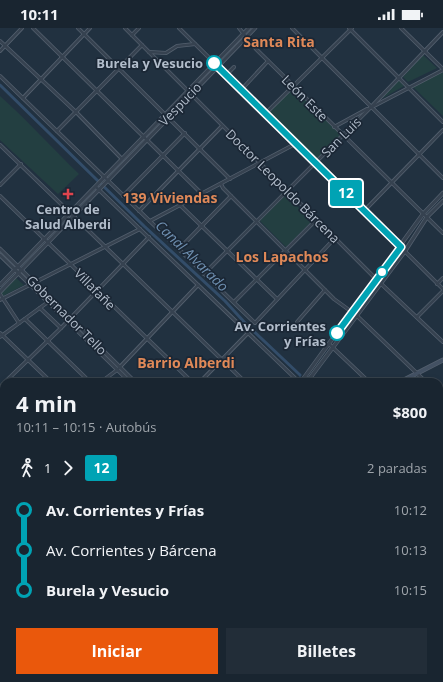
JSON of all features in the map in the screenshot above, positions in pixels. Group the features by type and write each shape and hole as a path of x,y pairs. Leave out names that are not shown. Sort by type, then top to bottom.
{"main road":[{"path":"408,378 443,361"}],"street":[{"path":"0,51 22,28"},
{"path":"33,28 202,194"},
{"path":"78,28 185,132 230,179"},
{"path":"23,98 90,28"},
{"name":"Doctor Leopoldo Bárcena","path":"125,28 259,164 376,279 443,342"},
{"path":"132,35 139,28"},
{"path":"179,28 443,290 416,317"},
{"name":"León Este","path":"239,28 245,37 268,61 443,233"},
{"name":"Vespucio","path":"216,65 249,28"},
{"name":"Vespucio","path":"105,179 216,65 255,28"},
{"path":"292,28 443,178"},
{"path":"265,114 350,28 443,122"},
{"path":"334,126 443,69 401,28"},
{"name":"San Luis","path":"204,274 371,107 443,32"},
{"path":"0,41 76,112 122,159"},
{"path":"149,52 169,52 177,46 196,44"},
{"path":"57,131 142,45"},
{"path":"241,90 268,61"},
{"path":"226,75 234,67"},
{"path":"0,76 255,323 335,238"},
{"path":"139,211 222,126"},
{"path":"364,211 443,130"},
{"path":"123,196 185,132"},
{"name":"Vespucio","path":"105,179 122,159 145,138"},
{"path":"150,221 295,144"},
{"path":"0,145 241,378"},
{"path":"0,185 21,164"},
{"path":"19,323 1,299 0,293 21,269 74,216 105,179"},
{"path":"221,184 256,222 334,299 356,315 422,378"},
{"path":"0,285 70,212 97,188"},
{"path":"97,188 198,284 293,378"},
{"path":"303,378 401,247 423,214 443,193"},
{"name":"Villafañe","path":"0,196 188,378"},
{"path":"179,249 231,196"},
{"path":"311,378 427,218 443,200"},
{"path":"180,205 277,299"},
{"path":"234,302 316,220"},
{"path":"1,299 140,229"},
{"path":"8,378 68,321 149,237"},
{"name":"Gobernador Tello","path":"0,249 21,269 32,284"},
{"name":"Gobernador Tello","path":"0,256 70,318 127,378"},
{"path":"437,284 443,278"},
{"path":"106,378 118,368 173,312 198,284"},
{"path":"297,322 325,290"},
{"path":"47,378 1,335 50,301"},
{"name":"Gobernador Tello","path":"50,301 68,321 130,378"},
{"path":"40,308 61,328"},
{"path":"25,319 86,378"},
{"path":"204,378 248,333"},
{"path":"329,344 365,378"}],"green space":[{"path":"423,55 437,68 408,82 403,77"},
{"path":"442,72 443,74 443,116 413,87"},
{"path":"398,80 404,86 383,98 383,97"},
{"path":"292,87 341,135 315,162 267,114"},
{"path":"0,96 79,174 58,194 0,140"},
{"path":"286,195 312,221 286,247 260,221"},
{"path":"16,278 24,285 3,296 1,293"}],"waterway":[{"name":"Canal Alvarado","path":"0,85 144,226 225,301 246,324 300,375"}],"bus line":[{"name":"12","path":"214,63 401,247 337,333"}],"place":[{"name":"Burela y Vesucio","path":"214,63"},
{"name":"Centro de Salud Alberdi","path":"68,194"},
{"name":"Av. Corrientes y Frías","path":"337,333"}],"district":[{"name":"Santa Rita","path":"279,42"},
{"name":"139 Viviendas","path":"170,198"},
{"name":"Los Lapachos","path":"282,257"},
{"name":"Barrio Alberdi","path":"186,363"}]}
